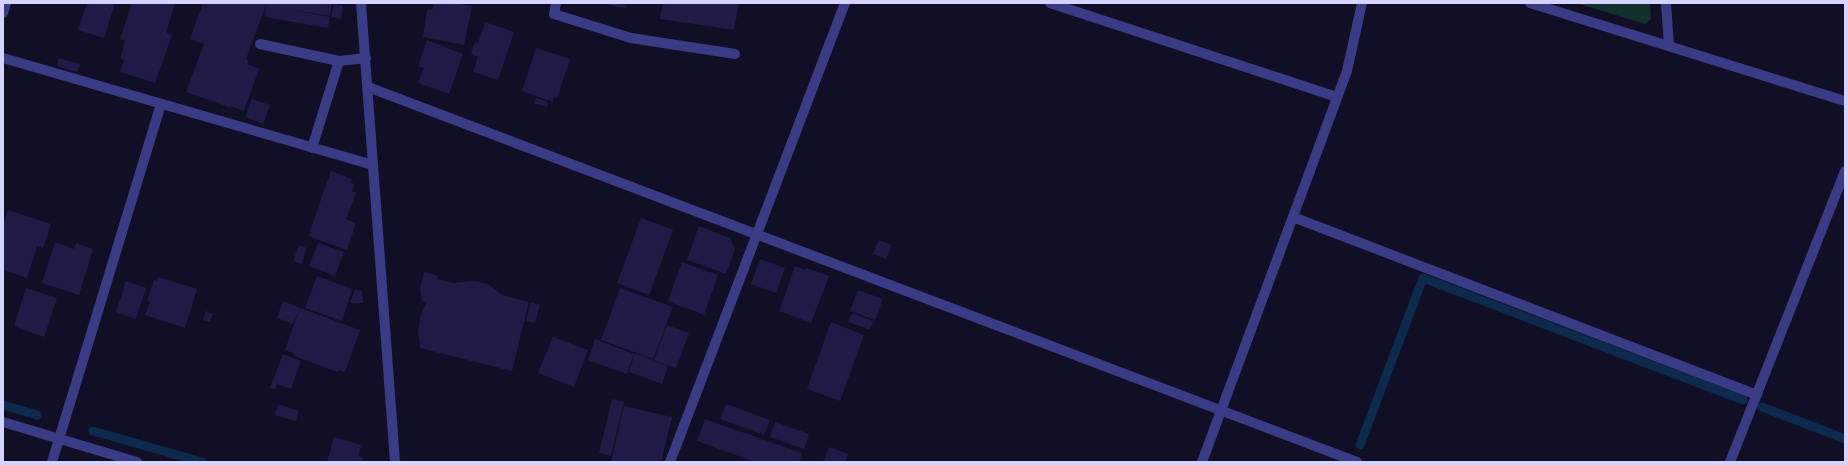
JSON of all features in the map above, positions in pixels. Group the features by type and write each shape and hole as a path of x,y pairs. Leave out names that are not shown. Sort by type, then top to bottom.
{"street":[{"path":"3,13 6,3"},
{"path":"362,3 395,462"},
{"path":"556,3 554,14 631,38 735,54"},
{"path":"670,462 845,3"},
{"path":"1050,3 1337,97"},
{"path":"1202,462 1347,71 1362,3"},
{"path":"1530,3 1845,101"},
{"path":"1666,3 1669,46"},
{"path":"260,44 339,61 366,58"},
{"path":"3,58 373,165"},
{"path":"312,148 339,61"},
{"path":"368,87 1357,462"},
{"path":"52,462 161,104"},
{"path":"1730,462 1845,172"},
{"path":"1293,217 1757,395"},
{"path":"3,422 137,462"}],"green space":[{"path":"1576,3 1650,3 1651,19 1645,24"}],"building":[{"path":"87,3 115,3 104,38 78,30"},
{"path":"132,3 175,3 166,33 172,35 155,83 120,72 124,60 120,59 125,41 120,39"},
{"path":"203,3 332,3 330,16 282,8 330,17 328,28 265,17 266,5 246,59 248,60 247,64 259,69 244,111 186,92 204,44 190,39"},
{"path":"434,3 454,3 472,6 464,45 423,37 427,9 432,10"},
{"path":"609,3 627,3 626,8 608,5"},
{"path":"663,3 739,3 734,30 660,19"},
{"path":"334,4 343,6 341,19 331,17"},
{"path":"485,22 514,32 498,80 473,72 478,57 471,54 475,42 478,43"},
{"path":"427,40 463,54 449,94 418,83 424,68 418,66"},
{"path":"536,48 570,59 557,98 554,97 553,102 522,91"},
{"path":"59,58 80,64 77,72 57,66"},
{"path":"536,98 548,102 547,107 534,103"},
{"path":"252,99 270,105 263,124 245,117"},
{"path":"331,171 352,179 351,183 355,184 352,191 356,193 346,219 356,223 347,250 308,236"},
{"path":"8,210 51,224 43,248 37,246 27,278 3,270 3,224"},
{"path":"641,218 673,230 649,295 617,283"},
{"path":"699,226 730,238 735,249 726,274 687,260"},
{"path":"879,240 892,245 886,259 873,254"},
{"path":"55,242 74,249 76,243 93,249 79,295 42,283"},
{"path":"318,243 344,252 335,276 309,266"},
{"path":"299,245 307,248 301,264 293,261"},
{"path":"760,259 785,268 776,293 751,284"},
{"path":"682,262 718,275 704,315 668,301"},
{"path":"795,266 829,276 811,323 779,311"},
{"path":"424,272 438,276 437,279 453,283 474,281 488,284 502,295 529,302 512,371 420,348 418,331 420,317 427,302 422,301 420,289"},
{"path":"317,276 352,289 342,321 305,308"},
{"path":"158,277 197,289 185,328 145,315 150,302 147,301 154,280 157,281"},
{"path":"126,281 146,288 136,319 116,312"},
{"path":"26,288 57,298 44,337 14,326"},
{"path":"620,288 673,307 653,359 601,340"},
{"path":"355,289 362,291 363,303 350,303"},
{"path":"858,290 883,299 875,320 850,311"},
{"path":"283,301 300,308 293,324 277,318"},
{"path":"531,302 540,305 535,323 526,321"},
{"path":"300,308 360,330 345,372 339,370 338,372 294,356 295,354 285,350"},
{"path":"206,311 213,314 210,322 203,320"},
{"path":"852,313 873,321 870,330 848,322"},
{"path":"831,322 864,335 840,401 807,389"},
{"path":"667,325 689,333 676,368 654,360"},
{"path":"553,337 588,350 574,387 538,373"},
{"path":"595,339 634,354 627,374 588,360"},
{"path":"635,353 668,366 662,384 629,372"},
{"path":"283,354 301,361 291,389 277,384 275,390 270,388"},
{"path":"612,399 624,402 611,456 599,453"},
{"path":"278,404 299,411 296,421 275,415"},
{"path":"726,404 770,420 764,435 720,419"},
{"path":"624,406 672,417 661,462 611,462"},
{"path":"705,419 802,453 799,462 755,462 697,441"},
{"path":"775,422 809,434 804,449 770,437"},
{"path":"334,437 361,445 358,456 363,457 362,462 327,462"},
{"path":"829,447 848,454 845,462 823,462"}],"waterway":[{"path":"1360,445 1423,278 1743,400"},
{"path":"3,405 37,415"},
{"path":"1762,407 1845,439"},
{"path":"93,431 202,462"}]}
